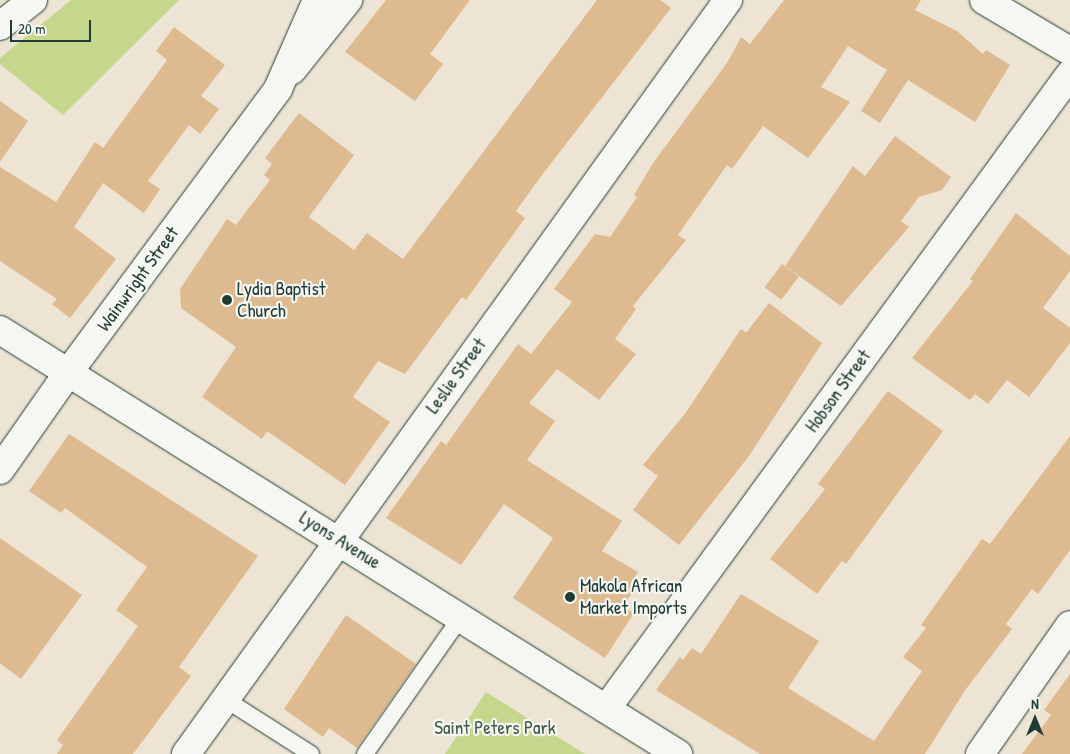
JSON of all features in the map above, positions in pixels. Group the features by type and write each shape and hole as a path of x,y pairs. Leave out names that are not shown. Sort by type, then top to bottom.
{"main road":[{"path":"0,26 33,0"},
{"name":"Wainwright Street","path":"278,89 317,0"},
{"name":"Wainwright Street","path":"0,470 68,373 278,89 348,0"},
{"name":"Leslie Street","path":"186,754 338,539 728,0"},
{"path":"984,0 1070,51"},
{"name":"Hobson Street","path":"606,709 1070,74"},
{"name":"Lyons Avenue","path":"0,330 338,539 678,754"},
{"path":"980,754 1070,625"}],"lane":[{"path":"365,754 461,617"},
{"path":"225,699 311,754"}],"green space":[{"path":"71,0 179,0 63,115 0,64 0,58"},
{"name":"Saint Peters Park","path":"486,692 585,754 445,754"}],"building":[{"path":"386,0 470,0 430,54 443,64 415,101 345,52"},
{"path":"597,0 660,0 671,8 516,211 525,218 466,300 462,297 405,374 378,361 353,397 390,422 345,485 267,431 262,439 202,397 236,347 181,308 180,289 227,219 236,225 270,180 264,175 272,164 265,158 299,113 354,155 309,217 354,250 367,233 403,259"},
{"path":"784,0 921,0 915,10 957,31 983,54 986,50 1010,65 975,122 908,80 880,123 861,111 887,70 848,46 821,87 850,102 808,158 763,126 732,169 727,165 678,235 686,240 633,306 636,309 615,339 636,354 599,400 557,369 529,403 555,421 527,460 622,521 602,551 638,572 634,579 639,582 623,607 634,613 605,658 513,598 553,538 504,504 461,565 386,518 441,441 446,445 518,344 531,354 572,302 554,289 595,234 610,237 637,197 634,195 653,163 727,63 741,37 750,44"},
{"path":"174,27 225,65 201,96 219,109 200,134 189,125 148,181 160,189 144,213 103,183 74,227 116,259 70,318 52,304 57,299 0,261 0,167 56,202 95,142 103,148 167,60 156,51"},
{"path":"0,101 28,121 0,162"},
{"path":"895,136 951,177 942,190 919,197 901,221 909,227 841,306 785,266 853,166 865,176"},
{"path":"1016,213 1070,256 1070,271 1043,308 1070,328 1070,343 1029,397 1007,380 988,404 975,394 970,400 912,358 973,281 970,279"},
{"path":"782,264 799,277 781,300 765,287"},
{"path":"769,303 822,343 749,456 679,545 633,510 658,476 643,465 687,411 741,329 746,333"},
{"path":"888,391 943,431 846,564 842,561 817,594 770,559 825,489 818,484"},
{"path":"69,434 258,556 179,667 191,676 133,754 57,754 63,745 57,740 138,626 116,610 147,567 65,508 61,513 29,491"},
{"path":"1070,436 1070,550 1038,594 1032,589 1006,624 1012,629 966,689 925,754 760,754 656,690 680,657 683,660 692,648 701,654 741,594 819,641 788,688 874,741 922,671 903,657 926,628 921,625 982,539 990,544"},
{"path":"0,538 82,595 21,679 0,663"},
{"path":"346,615 416,664 357,748 329,728 323,737 284,709"},
{"path":"1070,674 1070,754 1022,754 1051,715 1044,710"}],"place":[{"name":"Lydia Baptist Church","path":"227,300"},
{"name":"Makola African Market Imports","path":"570,597"}]}
